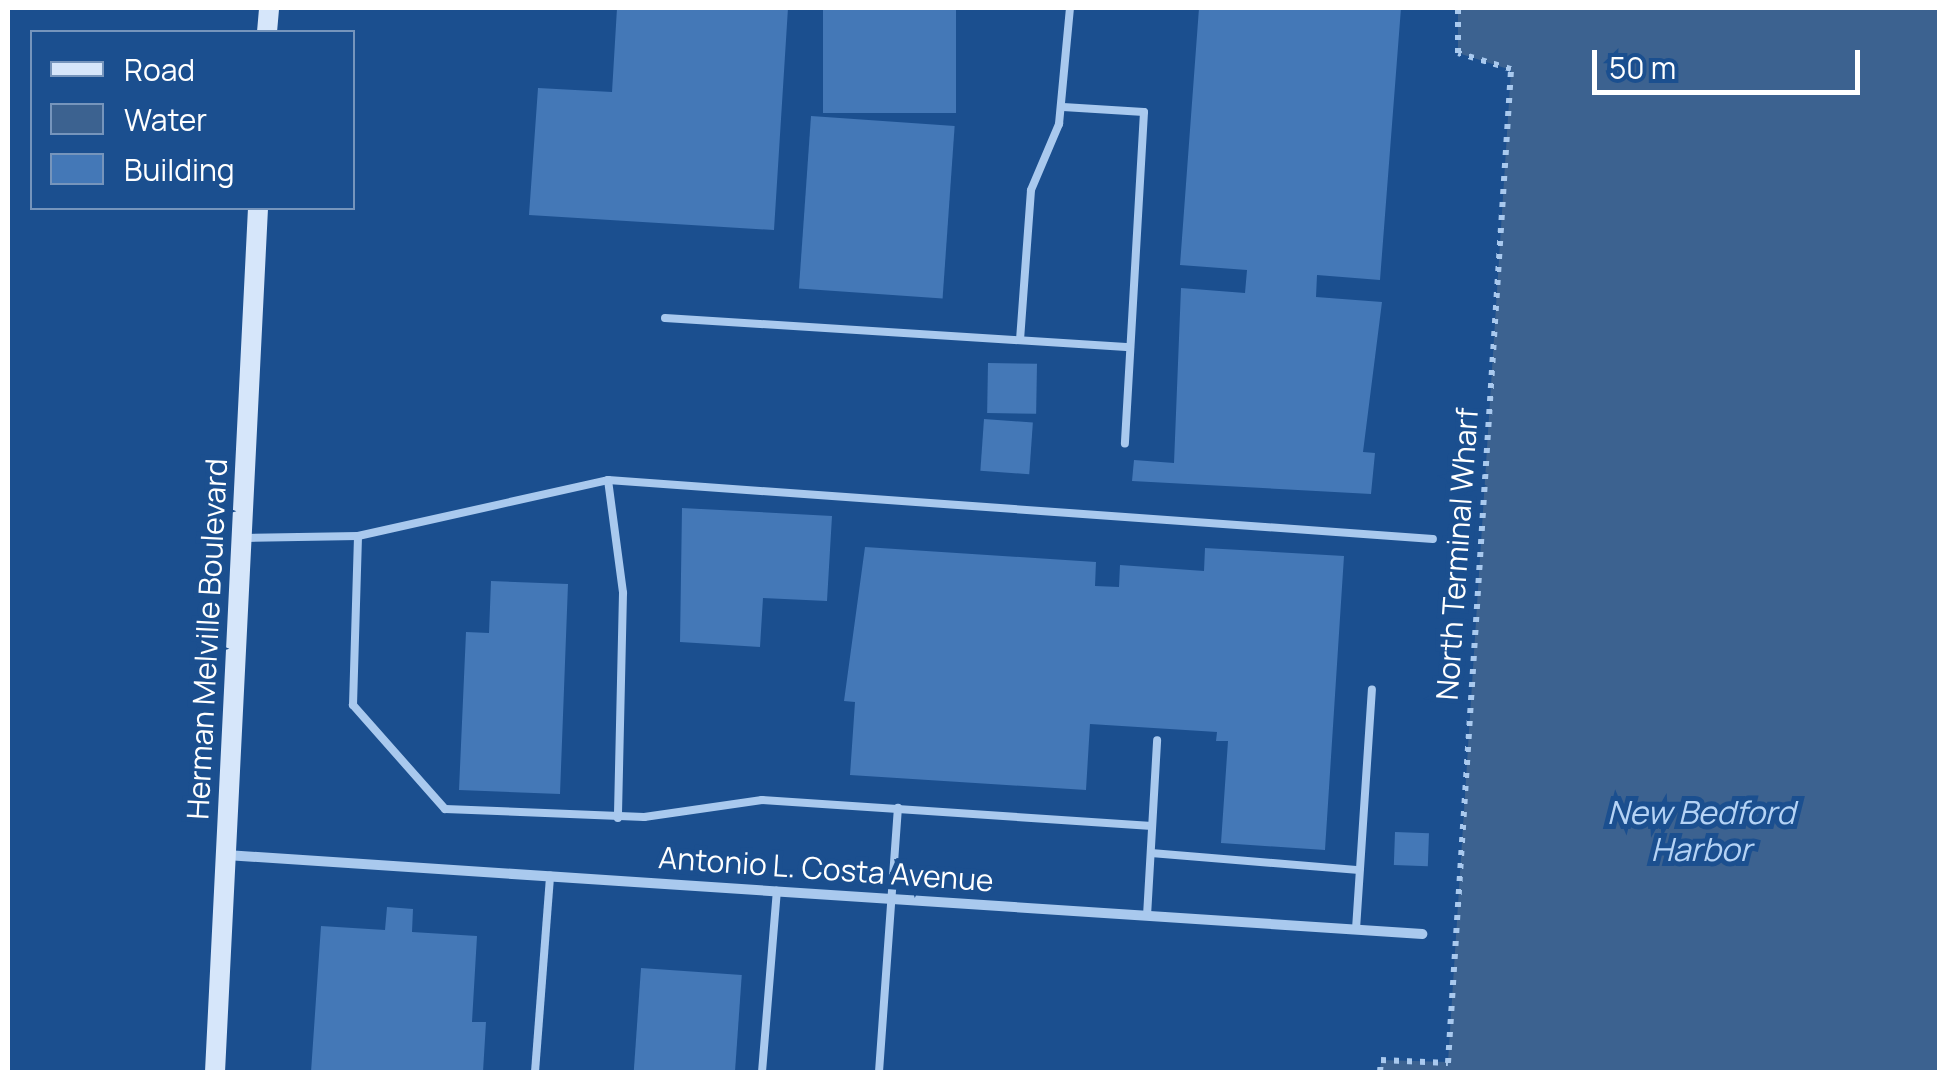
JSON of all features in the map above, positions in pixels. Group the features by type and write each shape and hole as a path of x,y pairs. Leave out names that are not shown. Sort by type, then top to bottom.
{"street":[{"name":"Herman Melville Boulevard","path":"215,1072 258,210"},
{"name":"Antonio L. Costa Avenue","path":"226,854 1422,934"}],"lane":[{"path":"1020,340 1030,190 1063,107 1070,8"},
{"path":"1063,107 1144,112 1125,442"},
{"path":"665,318 1130,346"},
{"path":"241,538 358,536 608,480 1433,539"},
{"path":"608,480 623,592 618,818"},
{"path":"358,536 354,705 435,802 456,812 618,818 762,800 1152,826"},
{"path":"1356,929 1372,690"},
{"path":"1147,916 1157,740"},
{"path":"878,1072 898,808"},
{"path":"1150,853 1359,870"},
{"path":"535,1072 550,876"},
{"path":"762,1072 777,891"}],"path":[{"name":"North Terminal Wharf","path":"1380,1072 1381,1060 1448,1063 1511,69 1458,52 1458,8"}],"water":[{"name":"New Bedford Harbor","path":"1458,8 1939,8 1939,1072 1380,1072 1381,1060 1448,1062 1511,70 1458,53"}],"building":[{"path":"617,8 788,8 774,230 529,215 538,88 612,92"},
{"path":"823,8 956,8 956,113 823,113"},
{"path":"1199,8 1401,8 1380,280 1317,275 1316,297 1382,302 1363,452 1375,453 1371,494 1132,481 1134,460 1174,463 1181,288 1245,293 1247,270 1180,265"},
{"path":"811,116 955,126 943,299 799,289"},
{"path":"988,363 1037,364 1036,414 987,413"},
{"path":"984,419 1033,422 1029,474 980,471"},
{"path":"682,508 832,516 827,601 763,598 760,647 680,642"},
{"path":"865,547 1096,562 1095,586 1119,587 1120,565 1204,571 1205,548 1344,556 1325,850 1221,843 1228,741 1216,741 1217,732 1090,724 1086,790 850,775 855,702 844,701"},
{"path":"491,581 568,584 560,794 459,790 466,632 489,633"},
{"path":"1395,832 1429,833 1428,866 1394,865"},
{"path":"387,907 413,909 412,932 477,936 472,1022 486,1022 483,1072 311,1072 321,926 385,930"},
{"path":"641,968 742,975 735,1072 634,1072"}]}
